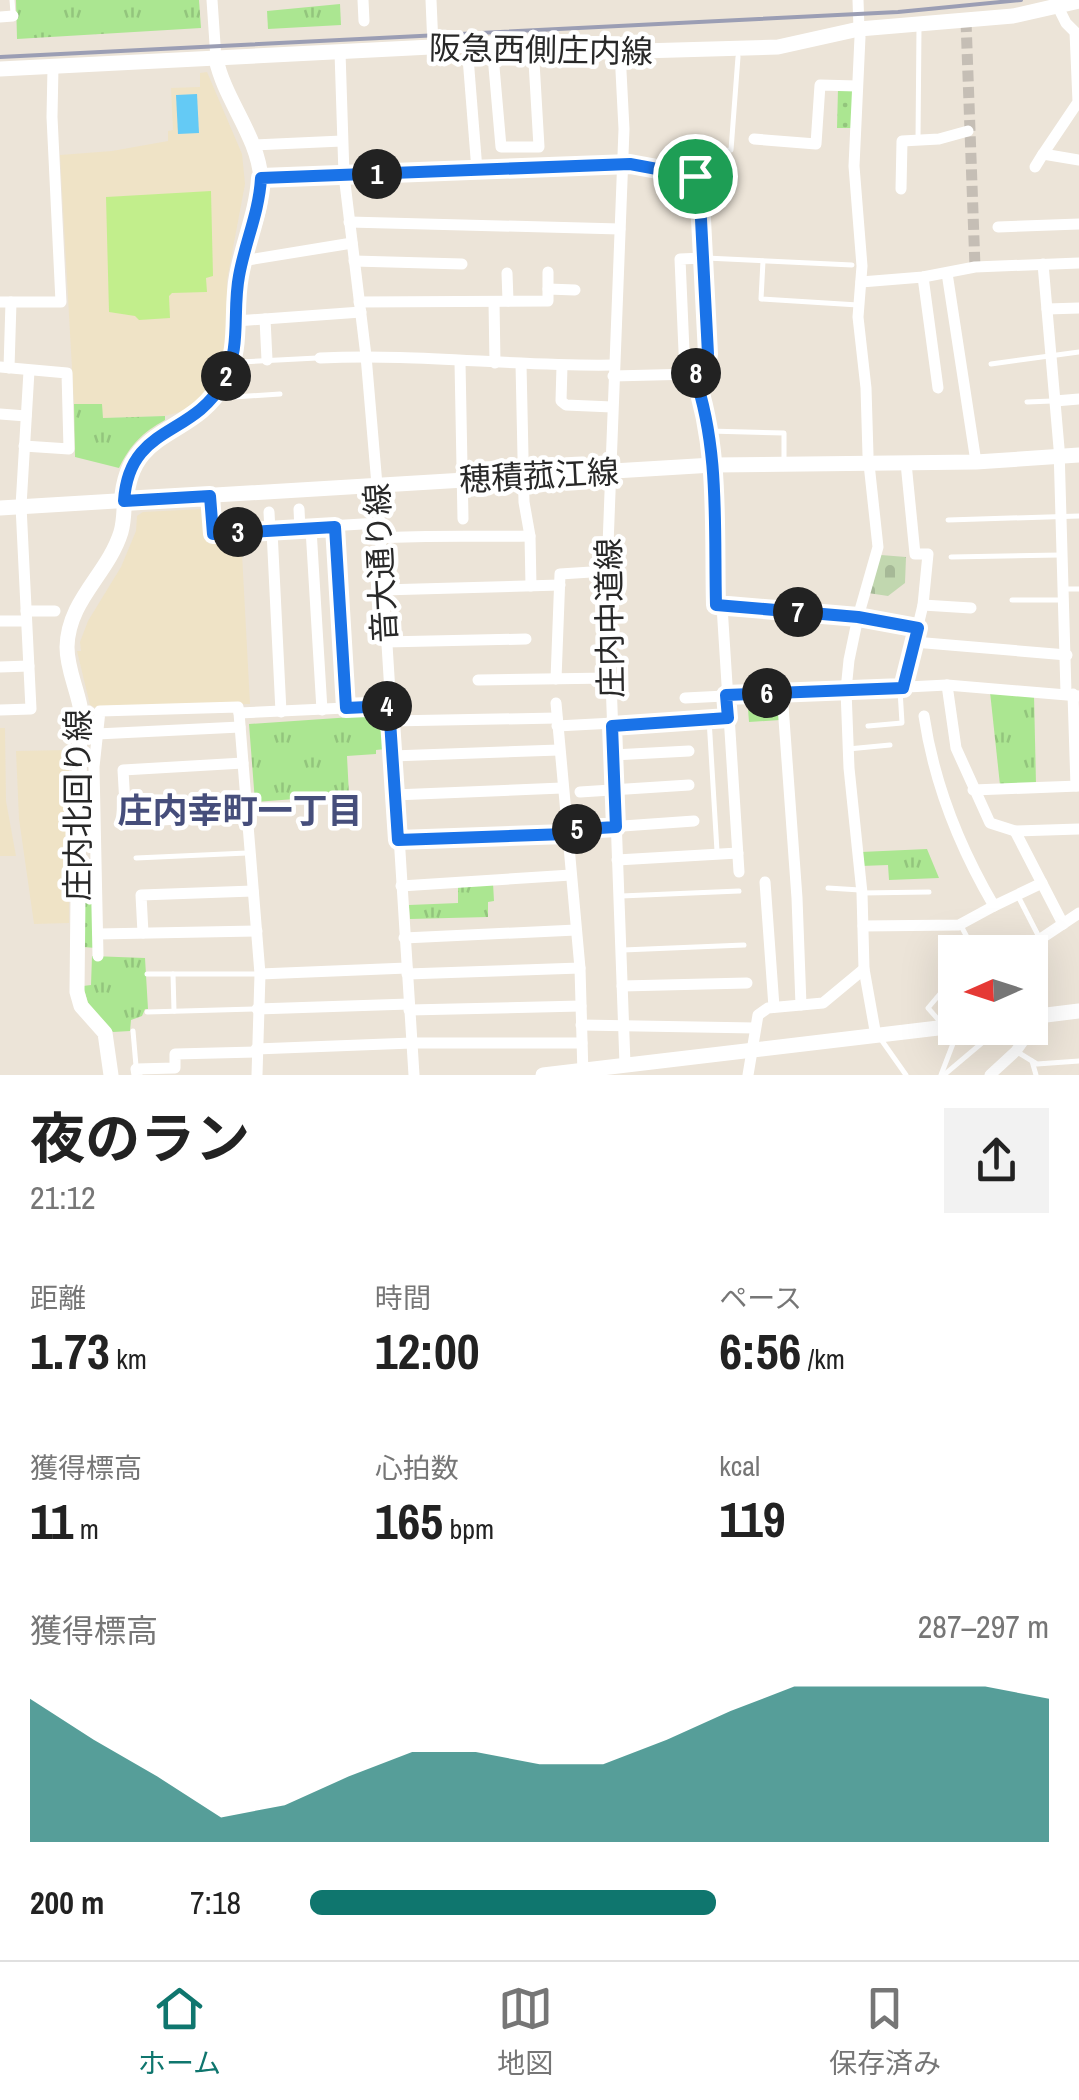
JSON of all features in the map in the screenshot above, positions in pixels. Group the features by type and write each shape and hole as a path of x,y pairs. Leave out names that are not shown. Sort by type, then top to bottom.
{"street":[{"path":"212,0 216,60"},
{"path":"363,0 366,22"},
{"path":"431,0 433,46"},
{"path":"858,0 854,166 864,282 858,305 878,548 848,660 846,690 862,891 864,970 877,1036"},
{"name":"阪急西側庄内線","path":"0,70 492,44 620,52 778,47 918,24 998,18 1079,1"},
{"path":"1034,167 1078,102 1075,32 1058,7"},
{"path":"492,44 501,148 539,147 533,45"},
{"path":"468,45 477,170"},
{"name":"音大通り線","path":"340,52 344,175 377,485 414,1075"},
{"name":"庄内中道線","path":"620,52 624,130 606,571 623,1025 629,1068"},
{"name":"庄内北回り線","path":"111,1075 106,1033 81,1006 77,992 80,706 68,663 69,626 75,609 121,533 128,472 143,449 203,409 232,362 236,294 258,210 261,178 253,145 221,80 216,60"},
{"path":"24,446 69,448 67,372 5,368 6,302 61,302 53,67"},
{"path":"754,140 816,144 820,85 857,86"},
{"path":"901,189 902,141 968,132"},
{"path":"253,145 342,141"},
{"path":"1043,154 1079,160"},
{"path":"261,178 630,164 701,175 706,366 689,374 366,356 320,358"},
{"path":"349,222 620,228"},
{"path":"998,226 1079,224"},
{"path":"242,261 352,243"},
{"path":"703,258 680,258 689,374 709,431 713,466 716,605 858,617 918,628"},
{"path":"354,262 462,264"},
{"path":"973,790 1077,786 1059,457 1043,264"},
{"path":"864,282 923,277 975,266 1079,264"},
{"path":"236,320 360,307 548,301 548,272"},
{"path":"495,364 507,273"},
{"path":"946,273 976,462"},
{"path":"923,277 938,388"},
{"path":"548,289 575,290"},
{"path":"1047,309 1079,308"},
{"path":"265,319 267,360"},
{"path":"460,362 463,519"},
{"path":"521,364 523,477 532,586"},
{"path":"562,366 561,400 566,405 612,407"},
{"path":"0,710 31,709 21,506 30,370"},
{"path":"1055,401 1079,400"},
{"path":"0,414 26,416"},
{"name":"穂積菰江線","path":"0,508 713,466 868,460 976,462 1079,454"},
{"path":"902,688 923,605 928,554 914,554 906,463"},
{"path":"210,496 213,534 379,523"},
{"path":"299,509 305,529 322,710"},
{"path":"269,512 282,712"},
{"path":"335,527 346,708"},
{"path":"380,538 445,534 460,538 530,536"},
{"path":"556,679 560,574 606,571"},
{"path":"382,590 560,585"},
{"path":"923,605 970,608"},
{"path":"722,606 738,872"},
{"path":"0,621 55,611"},
{"path":"384,642 526,639"},
{"path":"914,642 1067,655"},
{"path":"0,667 28,666"},
{"path":"478,680 610,678"},
{"path":"686,698 947,685 1073,694"},
{"path":"947,685 956,748 990,823 1015,830 1079,829"},
{"path":"782,692 802,1005"},
{"path":"556,703 580,968 582,1072"},
{"path":"239,713 389,706"},
{"path":"98,956 100,711 238,707 260,974 258,1075"},
{"path":"924,716 930,756 968,861 994,906"},
{"path":"390,721 612,726 728,718"},
{"path":"97,734 240,727"},
{"path":"930,756 956,748"},
{"path":"392,756 559,750"},
{"path":"614,755 689,752"},
{"path":"243,763 123,770 126,822 249,815"},
{"path":"580,792 689,785"},
{"path":"394,795 562,788"},
{"path":"398,840 566,832 694,820"},
{"path":"1015,830 1063,924"},
{"path":"617,860 738,853"},
{"path":"78,882 96,866"},
{"path":"401,886 571,876"},
{"path":"765,882 774,1008"},
{"path":"863,926 960,924 1042,883"},
{"path":"143,933 141,895 253,891"},
{"path":"1047,935 1079,913"},
{"path":"404,938 576,930"},
{"path":"98,934 257,932"},
{"path":"260,974 580,968"},
{"path":"748,1075 758,1014 774,1008 823,1004 864,970"},
{"path":"622,986 747,983"},
{"path":"257,1009 581,1006"},
{"path":"1048,1016 1079,1012"},
{"path":"581,1025 755,1028"},
{"path":"543,1075 629,1068 938,1028"},
{"path":"137,1072 176,1068 175,1054 412,1043 582,1043"},
{"path":"993,1074 1020,1045"}],"lane":[{"path":"6,16 12,0"},
{"path":"918,24 918,140"},
{"path":"701,175 699,152 731,150 738,57"},
{"path":"703,258 852,265"},
{"path":"763,261 761,298 858,305"},
{"path":"991,364 1079,352"},
{"path":"240,362 320,358"},
{"path":"213,398 280,394"},
{"path":"1026,402 1055,401"},
{"path":"709,431 784,434 784,465"},
{"path":"948,520 1079,516"},
{"path":"950,557 1063,556"},
{"path":"1012,600 1079,589"},
{"path":"868,726 902,723 902,688"},
{"path":"709,719 718,854"},
{"path":"848,749 890,746"},
{"path":"136,858 250,853"},
{"path":"828,888 929,892"},
{"path":"618,896 739,891"},
{"path":"1017,895 1039,935"},
{"path":"960,924 966,935"},
{"path":"620,950 744,945"},
{"path":"147,974 260,974"},
{"path":"173,974 174,1011"},
{"path":"938,996 928,1008 938,1017"},
{"path":"147,1012 257,1009"},
{"path":"132,1031 137,1072"},
{"path":"877,1036 906,1075"},
{"path":"942,1075 953,1045"},
{"path":"942,1075 979,1045"},
{"path":"1016,1052 1036,1064 1079,1060"},
{"path":"1032,1061 1036,1075"}],"shaded area":[{"path":"207,72 242,154 245,184 227,280 228,336 224,357 199,402 183,411 165,416 103,418 101,404 74,404 60,155 168,141 168,131 173,130 171,88 200,87 200,73"},
{"path":"203,509 209,537 241,535 250,704 98,709 90,705 77,651 81,651 80,642 88,621 121,567 136,531 137,516 143,512"},
{"path":"0,728 5,728 6,801 16,856 0,856"},
{"path":"69,750 69,923 34,924 19,819 16,751"}],"green space":[{"path":"16,0 199,0 201,28 17,39"},
{"path":"340,4 341,25 268,29 267,11"},
{"path":"838,89 854,90 853,128 837,128"},
{"path":"211,191 213,276 206,278 207,292 172,293 170,318 139,320 109,312 106,197"},
{"path":"74,404 102,404 103,418 165,416 165,420 138,440 119,468 75,457"},
{"path":"881,555 906,557 905,583 888,596 868,593"},
{"path":"990,692 1034,695 1036,784 1000,785"},
{"path":"747,696 778,697 780,720 749,722"},
{"path":"378,711 384,721 386,749 376,750 376,754 347,756 349,795 255,802 249,724 352,717 354,713"},
{"path":"927,849 939,878 889,880 888,865 861,866 861,852"},
{"path":"93,870 96,948 83,947 82,889"},
{"path":"493,883 494,901 488,902 488,917 410,919 409,905 458,903 458,886"},
{"path":"92,956 145,958 148,1009 131,1020 130,1031 113,1032 89,1006 83,986 91,985"}],"water":[{"path":"197,94 199,133 178,134 176,95"}],"tunnel":[{"path":"966,21 975,267"}],"railway":[{"path":"0,57 898,12 1021,0"}],"district":[{"name":"庄内幸町一丁目","path":"240,811"}],"route":[{"path":"630,164 695,176 702,221 708,354 706,366 694,374 709,431 713,466 716,605 858,617 918,628 903,688 726,695 728,718 612,726 616,827 566,830 566,834 398,840 389,706 346,708 335,527 213,534 210,496 124,501 128,472 143,449 203,409 225,380 236,339 238,276 258,210 261,178 630,164"}]}
